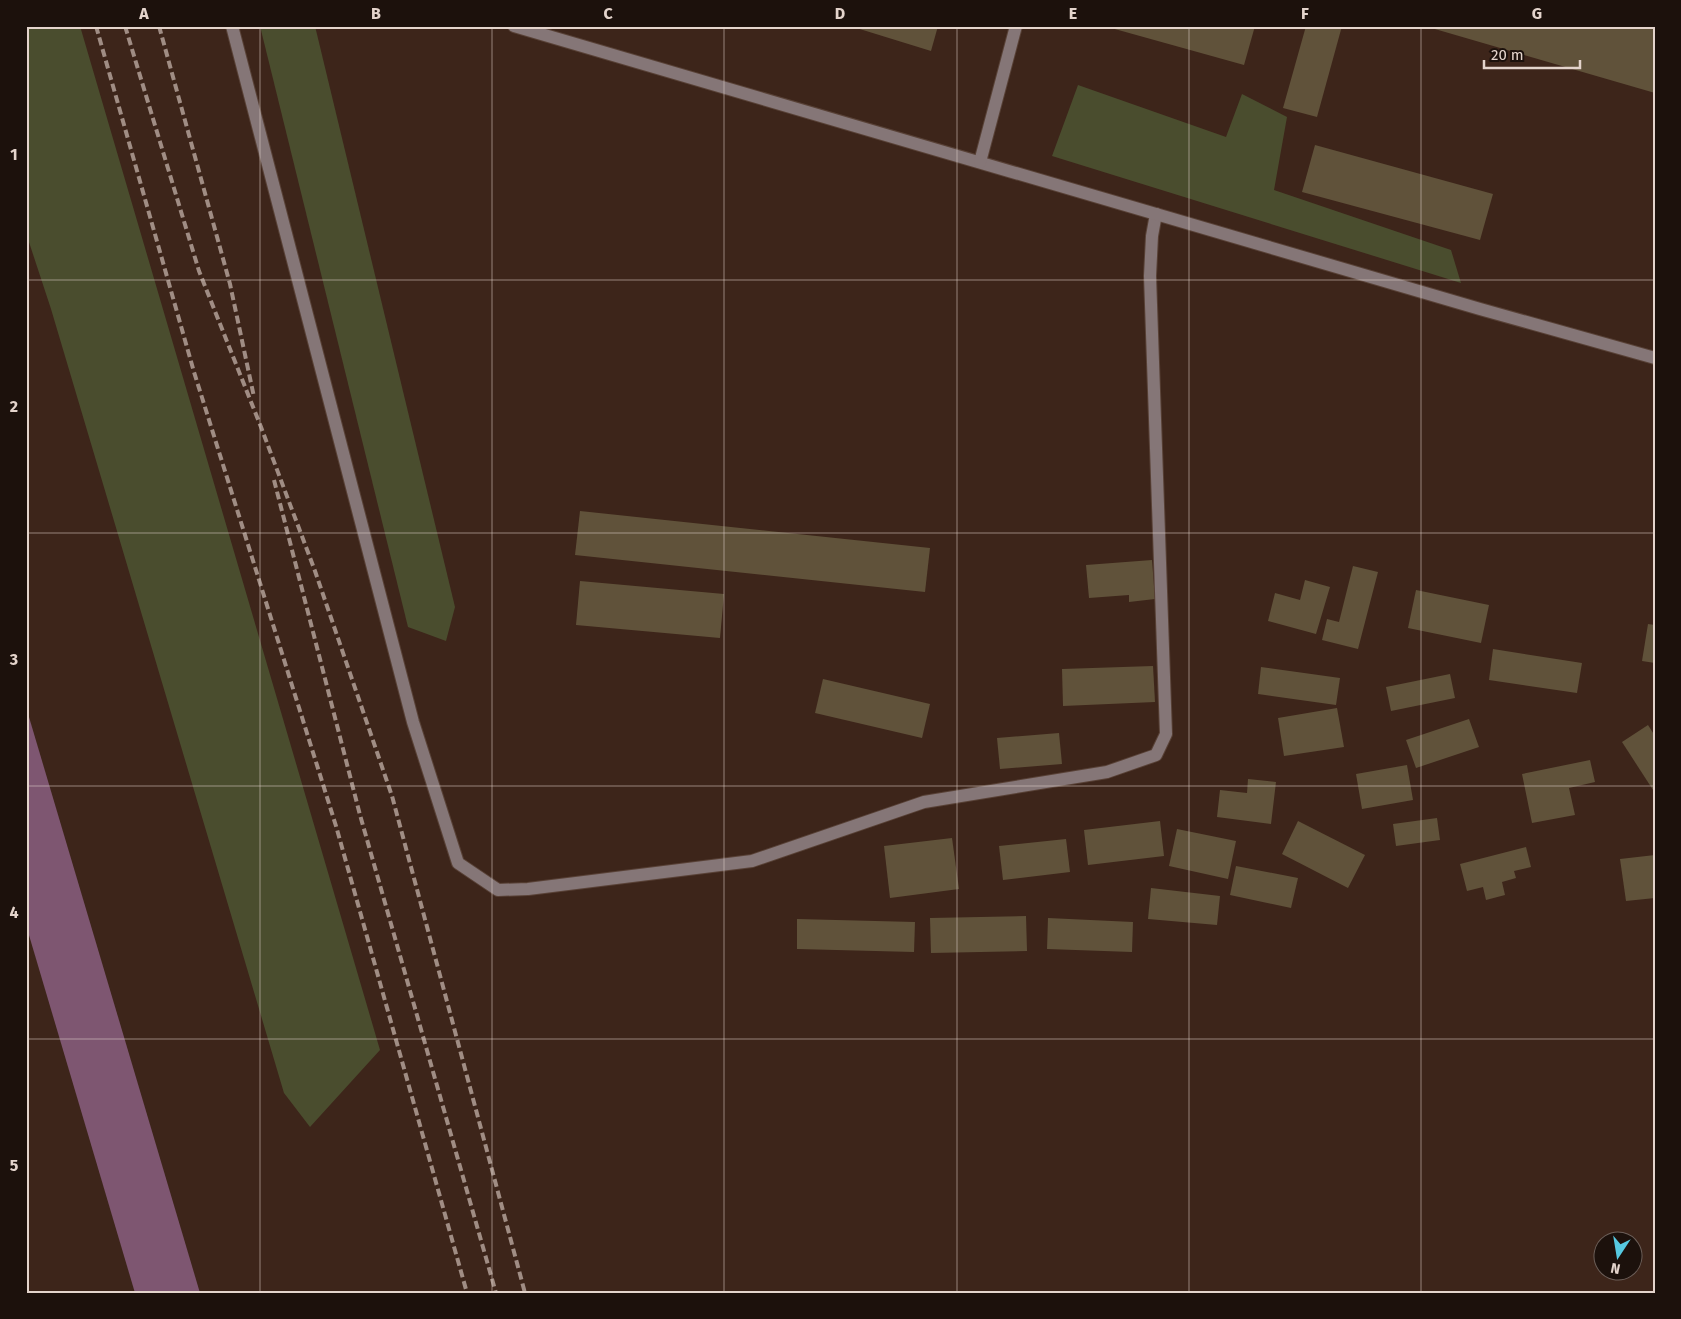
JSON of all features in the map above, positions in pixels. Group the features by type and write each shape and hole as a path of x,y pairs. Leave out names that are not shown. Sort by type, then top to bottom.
{"street":[{"path":"232,26 413,722 458,863 498,890 528,889 752,861 924,802 1107,772 1156,755 1166,734 1150,276 1152,236 1156,214"},
{"path":"514,26 1480,309 1655,358"},
{"path":"980,162 1016,26"}],"green space":[{"path":"26,26 80,26 380,1050 310,1127 284,1093 51,309 26,233"},
{"path":"260,26 315,26 455,607 446,641 408,627"},
{"path":"1078,85 1226,137 1242,94 1287,117 1274,190 1451,250 1461,283 1052,156"}],"shaded area":[{"path":"26,707 200,1293 135,1293 26,925"}],"building":[{"path":"850,26 938,26 931,51"},
{"path":"1104,26 1255,26 1244,65"},
{"path":"1306,26 1342,26 1317,117 1283,108"},
{"path":"1655,26 1655,93 1428,27"},
{"path":"1315,145 1493,194 1480,240 1302,192"},
{"path":"580,511 930,548 925,592 575,555"},
{"path":"1152,560 1155,599 1129,602 1129,595 1089,598 1086,565"},
{"path":"1353,566 1378,572 1358,649 1322,640 1327,619 1339,622"},
{"path":"1305,580 1330,587 1316,634 1268,621 1275,593 1300,600"},
{"path":"580,581 724,594 720,638 576,625"},
{"path":"1416,590 1489,605 1481,643 1408,628"},
{"path":"1648,624 1655,625 1655,663 1642,661"},
{"path":"1493,649 1582,663 1577,693 1489,680"},
{"path":"1153,666 1155,702 1063,706 1062,669"},
{"path":"1261,667 1340,678 1336,705 1258,694"},
{"path":"1450,674 1455,698 1391,711 1386,687"},
{"path":"823,679 930,704 922,738 815,713"},
{"path":"1337,708 1344,747 1284,756 1278,718"},
{"path":"1469,719 1479,747 1416,768 1406,740"},
{"path":"1648,725 1655,736 1655,793 1622,742"},
{"path":"1059,733 1062,764 1000,769 997,738"},
{"path":"1590,760 1595,782 1569,788 1575,815 1532,823 1522,774"},
{"path":"1407,765 1413,800 1362,809 1356,774"},
{"path":"1248,779 1276,782 1271,824 1217,817 1220,790 1247,793"},
{"path":"1437,818 1440,840 1396,846 1393,824"},
{"path":"1160,821 1164,856 1088,865 1084,830"},
{"path":"1298,821 1365,855 1348,888 1282,854"},
{"path":"1177,829 1236,841 1228,879 1169,866"},
{"path":"952,838 959,889 890,898 884,846"},
{"path":"1066,839 1070,872 1003,880 999,846"},
{"path":"1526,847 1531,867 1514,871 1516,878 1502,882 1505,895 1486,900 1483,887 1467,891 1460,864"},
{"path":"1655,855 1655,898 1626,901 1620,859"},
{"path":"1236,866 1298,878 1291,908 1230,895"},
{"path":"1151,888 1220,896 1217,925 1148,919"},
{"path":"1026,916 1027,951 931,953 930,918"},
{"path":"1048,918 1133,922 1132,952 1047,949"},
{"path":"797,919 915,922 914,952 797,949"}],"railway":[{"path":"96,26 194,372 336,826 467,1293"},
{"path":"125,26 199,271 261,427 315,571 392,796 525,1293"},
{"path":"159,26 230,284 254,397"},
{"path":"274,480 360,815 496,1293"}]}
